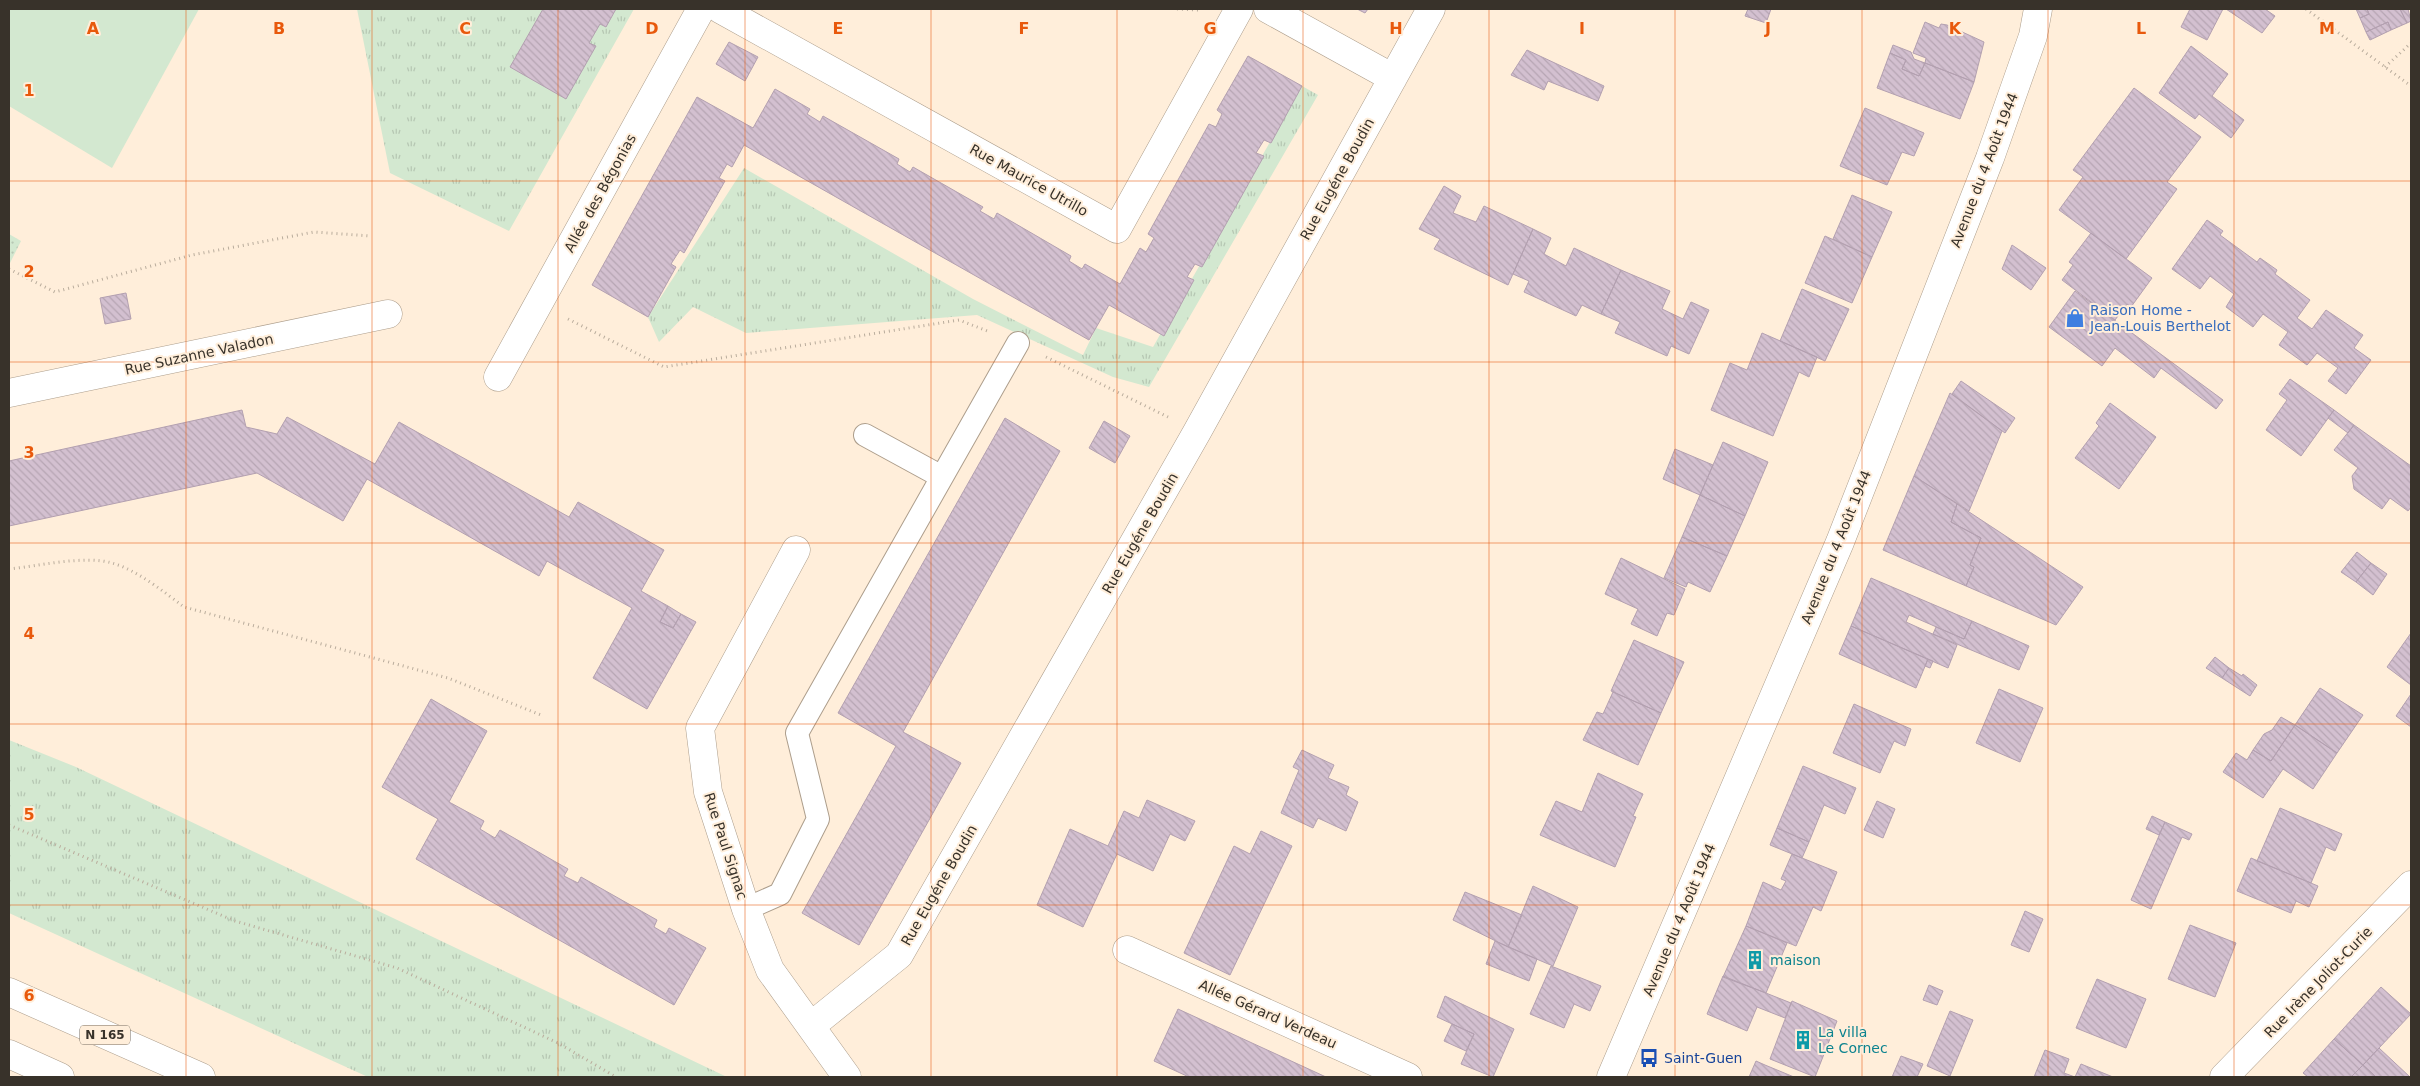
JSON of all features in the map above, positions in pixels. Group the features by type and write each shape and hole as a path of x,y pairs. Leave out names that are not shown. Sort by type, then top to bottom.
{"main road":[{"name":"Allée des Bégonias","path":"498,377 701,9"},
{"name":"Rue Maurice Utrillo","path":"720,9 1117,229 1239,9"},
{"path":"1268,9 1392,78"},
{"name":"Rue Eugéne Boudin","path":"811,1026 899,955 1197,432 1431,9"},
{"name":"Avenue du 4 Août 1944","path":"1612,1077 1840,542 1990,158 2033,36 2038,9"},
{"name":"Rue Suzanne Valadon","path":"9,394 388,314"},
{"name":"Rue Paul Signac","path":"796,550 700,728 708,792 746,909 770,970 847,1077"},
{"name":"Rue Irène Joliot-Curie","path":"2224,1077 2411,886"},
{"name":"Allée Gérard Verdeau","path":"1128,950 1408,1077"},
{"name":"N 165","path":"9,992 201,1077"},
{"path":"9,1054 60,1077"}],"lane":[{"path":"746,909 780,894 818,819 797,733 1018,343"},
{"path":"865,434 942,477"}],"path":[{"path":"2306,9 2411,86"},
{"path":"2385,67 2411,43"},
{"path":"9,269 55,292 192,255 314,232 371,236"},
{"path":"539,304 664,367 959,320 1018,343 1197,432"},
{"path":"9,569 84,560 112,563 150,582 184,607 448,678 541,715"},
{"path":"9,825 235,921 397,968 558,1042 616,1077"}],"green space":[{"path":"9,9 199,9 112,168 9,106"},
{"path":"357,9 634,9 509,231 390,173"},
{"path":"1302,86 1318,95 1149,387 1113,377 977,315 746,333 693,307 659,342 648,317 744,168 973,299 1083,355 1096,328 1153,347"},
{"path":"9,234 21,241 9,265"},
{"path":"9,740 76,767 727,1077 368,1077 9,913"}],"building":[{"path":"543,9 616,9 606,27 600,24 589,43 596,46 566,99 510,67"},
{"path":"1357,9 1368,9 1365,13"},
{"path":"1748,9 1771,9 1766,23 1745,16"},
{"path":"2190,9 2223,9 2207,40 2181,27"},
{"path":"2226,9 2265,9 2275,16 2262,33"},
{"path":"2356,9 2367,9 2369,14 2360,18"},
{"path":"2367,9 2400,9 2407,23 2391,30 2388,22 2366,32 2360,18 2369,14"},
{"path":"2400,9 2408,9 2411,21 2407,23"},
{"path":"1925,22 1939,28 1941,24 1947,25 1984,42 1974,82 1925,63 1926,58 1913,53"},
{"path":"2388,22 2391,30 2370,40 2366,32"},
{"path":"729,42 758,57 745,81 716,64"},
{"path":"1893,45 1911,52 1914,59 1925,63 1919,76 1902,69 1906,60 1890,53"},
{"path":"2191,46 2228,74 2212,96 2244,120 2231,138 2199,114 2195,119 2159,93"},
{"path":"1527,50 1604,86 1598,101 1548,81 1544,90 1511,75"},
{"path":"1890,53 1906,60 1902,69 1919,76 1925,63 1974,82 1960,119 1877,88"},
{"path":"1248,56 1302,86 1271,143 1264,140 1256,153 1264,156 1202,267 1195,264 1187,277 1194,280 1164,336 1109,305 1089,340 744,145 732,167 727,164 719,178 725,181 684,253 680,250 671,264 676,267 648,317 592,285 697,97 753,128 775,89 810,109 807,114 820,122 823,116 899,159 897,164 910,172 913,167 983,207 980,211 994,219 997,213 1071,256 1069,261 1082,269 1085,264 1120,284 1140,248 1146,252 1154,238 1148,234 1209,124 1216,127 1222,114 1217,110"},
{"path":"2134,88 2201,137 2167,182 2177,189 2126,259 2059,210 2083,177 2073,170"},
{"path":"1865,108 1924,133 1914,156 1902,152 1887,185 1840,166"},
{"path":"1444,186 1461,196 1453,213 1476,222 1484,206 1533,229 1508,285 1434,249 1440,239 1419,229"},
{"path":"1852,195 1892,212 1872,257 1833,239"},
{"path":"2207,220 2223,231 2220,235 2257,262 2260,258 2277,270 2275,274 2310,300 2297,318 2312,329 2326,310 2363,335 2354,348 2371,360 2346,394 2328,381 2338,368 2317,353 2307,365 2279,345 2288,332 2263,314 2253,327 2226,307 2234,294 2210,276 2200,289 2172,269"},
{"path":"1533,229 1551,238 1544,254 1566,266 1574,248 1621,270 1601,314 1582,305 1576,316 1524,292 1529,281 1513,274"},
{"path":"2091,233 2152,278 2131,307 2127,304 2115,320 2062,280 2073,265 2069,262"},
{"path":"1825,236 1872,257 1852,303 1805,283"},
{"path":"2012,245 2046,268 2031,290 2002,269"},
{"path":"1621,270 1670,291 1662,309 1683,319 1691,302 1709,310 1689,354 1671,346 1667,356 1615,333 1620,322 1601,314"},
{"path":"1802,289 1849,309 1825,361 1780,341"},
{"path":"2075,291 2223,400 2216,409 2161,368 2154,378 2115,348 2102,366 2049,327"},
{"path":"126,293 131,319 105,324 100,298"},
{"path":"1762,333 1817,357 1809,377 1799,372 1773,436 1711,410 1730,363 1747,370"},
{"path":"2290,379 2334,410 2301,456 2266,430 2287,400 2279,394"},
{"path":"1961,381 2015,418 2005,433 1952,394"},
{"path":"1950,393 2002,431 1969,511 1914,476"},
{"path":"2110,403 2156,437 2119,489 2075,458 2099,426 2096,423"},
{"path":"242,410 246,427 277,434 287,417 375,464 399,422 569,517 578,502 664,550 641,591 668,606 660,622 673,628 681,614 696,622 647,709 593,678 632,608 547,561 539,576 367,479 343,521 257,473 9,526 9,461"},
{"path":"2334,410 2354,425 2348,433 2328,418"},
{"path":"1005,418 1060,451 903,732 961,763 859,945 802,913 896,746 838,713"},
{"path":"1104,421 1130,436 1115,463 1089,448"},
{"path":"2354,425 2411,466 2411,507 2408,511 2390,498 2382,509 2354,489 2352,476 2358,468 2334,450"},
{"path":"1723,442 1768,462 1745,516 1700,495"},
{"path":"1675,449 1713,465 1700,495 1663,479"},
{"path":"1914,476 1957,504 1951,522 1981,538 1970,565 1974,567 1966,586 1883,550"},
{"path":"1700,495 1745,516 1727,556 1682,537"},
{"path":"1957,504 2083,587 2056,625 1966,586 1974,567 1970,565 1981,538 1951,522"},
{"path":"1682,537 1727,556 1710,592 1688,582 1686,587 1664,578"},
{"path":"2357,552 2371,563 2356,582 2341,572"},
{"path":"1621,558 1685,589 1674,615 1667,613 1657,636 1631,624 1638,609 1605,594"},
{"path":"2371,563 2387,574 2373,595 2356,582"},
{"path":"1871,578 1972,621 1964,639 1909,615 1906,622 1957,645 1948,668 1851,626"},
{"path":"668,606 681,614 673,628 660,622"},
{"path":"1972,621 2029,646 2019,670 1933,634 1936,627 1964,639"},
{"path":"1851,626 1928,659 1916,688 1839,654"},
{"path":"2411,633 2411,685 2387,667"},
{"path":"1634,640 1684,662 1661,713 1611,691"},
{"path":"2215,657 2229,668 2222,678 2206,668"},
{"path":"1928,659 1933,661 1930,668 1925,666"},
{"path":"2229,668 2242,676 2243,674 2257,685 2250,696 2222,678"},
{"path":"2320,688 2363,715 2337,753 2295,725"},
{"path":"1999,689 2043,708 2020,762 1976,743"},
{"path":"1613,692 1661,713 1638,765 1583,740 1597,712 1603,714"},
{"path":"2411,694 2411,727 2396,716"},
{"path":"431,699 487,731 449,802 484,821 480,829 495,838 500,830 568,869 564,876 578,883 581,877 657,920 654,927 666,934 669,928 706,948 674,1005 416,859 438,819 382,787"},
{"path":"1854,704 1911,729 1905,746 1894,741 1880,773 1833,753"},
{"path":"2281,717 2295,725 2271,761 2253,750 2264,734 2272,730"},
{"path":"2295,725 2337,753 2313,789 2283,769 2263,798 2223,772 2236,753 2247,760 2253,750 2271,761"},
{"path":"1302,750 1334,765 1328,778 1349,787 1346,795 1358,802 1346,831 1318,818 1313,828 1281,813 1299,770 1293,767"},
{"path":"1803,766 1856,788 1845,814 1824,805 1809,842 1777,828"},
{"path":"1598,773 1643,794 1633,816 1636,817 1615,867 1540,835 1556,801 1582,812"},
{"path":"1147,800 1195,821 1185,841 1170,834 1153,871 1117,854 1083,927 1037,905 1070,829 1108,846 1124,811 1139,818"},
{"path":"1877,801 1895,809 1883,838 1864,830"},
{"path":"2280,808 2342,834 2335,851 2326,847 2311,883 2257,861"},
{"path":"2152,816 2165,822 2159,835 2146,829"},
{"path":"2165,822 2192,834 2189,840 2182,837 2151,909 2131,900"},
{"path":"1777,828 1809,842 1802,858 1770,845"},
{"path":"1261,831 1292,846 1230,975 1184,953 1234,846 1250,854"},
{"path":"1792,854 1837,872 1821,911 1813,907 1796,946 1746,926 1763,882 1781,890 1786,881 1781,879"},
{"path":"2251,858 2318,886 2309,907 2296,901 2291,913 2237,891"},
{"path":"1533,886 1578,907 1553,966 1508,947"},
{"path":"1465,892 1522,915 1508,947 1453,920"},
{"path":"2025,911 2043,919 2029,952 2011,945"},
{"path":"2190,925 2236,943 2215,997 2168,979"},
{"name":"maison","path":"1746,926 1787,943 1766,993 1723,977"},
{"path":"1495,941 1537,959 1529,981 1486,964"},
{"path":"1551,966 1601,986 1590,1011 1574,1004 1564,1028 1530,1014"},
{"name":"La villa Le Cornec","path":"1723,976 1791,1003 1785,1018 1757,1007 1747,1031 1707,1014"},
{"path":"2097,979 2146,999 2126,1048 2076,1028"},
{"path":"1929,985 1943,991 1937,1005 1923,1000"},
{"path":"2381,987 2411,1014 2363,1065 2334,1039"},
{"path":"1445,996 1514,1029 1493,1077 1461,1064 1474,1034 1437,1017"},
{"name":"La villa Le Cornec","path":"1792,1001 1837,1021 1815,1077 1770,1059"},
{"path":"1178,1009 1326,1077 1189,1077 1154,1061"},
{"path":"1950,1011 1973,1020 1950,1076 1927,1066"},
{"path":"1452,1024 1474,1034 1466,1051 1444,1041"},
{"path":"2334,1039 2363,1065 2351,1077 2308,1077 2303,1073"},
{"path":"2379,1048 2410,1077 2376,1077 2363,1065"},
{"path":"2045,1050 2069,1059 2064,1073 2075,1077 2034,1077"},
{"path":"1901,1056 1923,1064 1917,1077 1892,1077"},
{"path":"1756,1061 1765,1065 1794,1077 1749,1077"},
{"path":"2081,1064 2113,1077 2075,1077"},
{"path":"2363,1065 2376,1077 2351,1077"}],"place":[{"name":"Raison Home - Jean-Louis Berthelot","path":"2075,318"},
{"name":"maison","path":"1755,960"},
{"name":"La villa Le Cornec","path":"1803,1040"},
{"name":"Saint-Guen","path":"1649,1058"}]}
